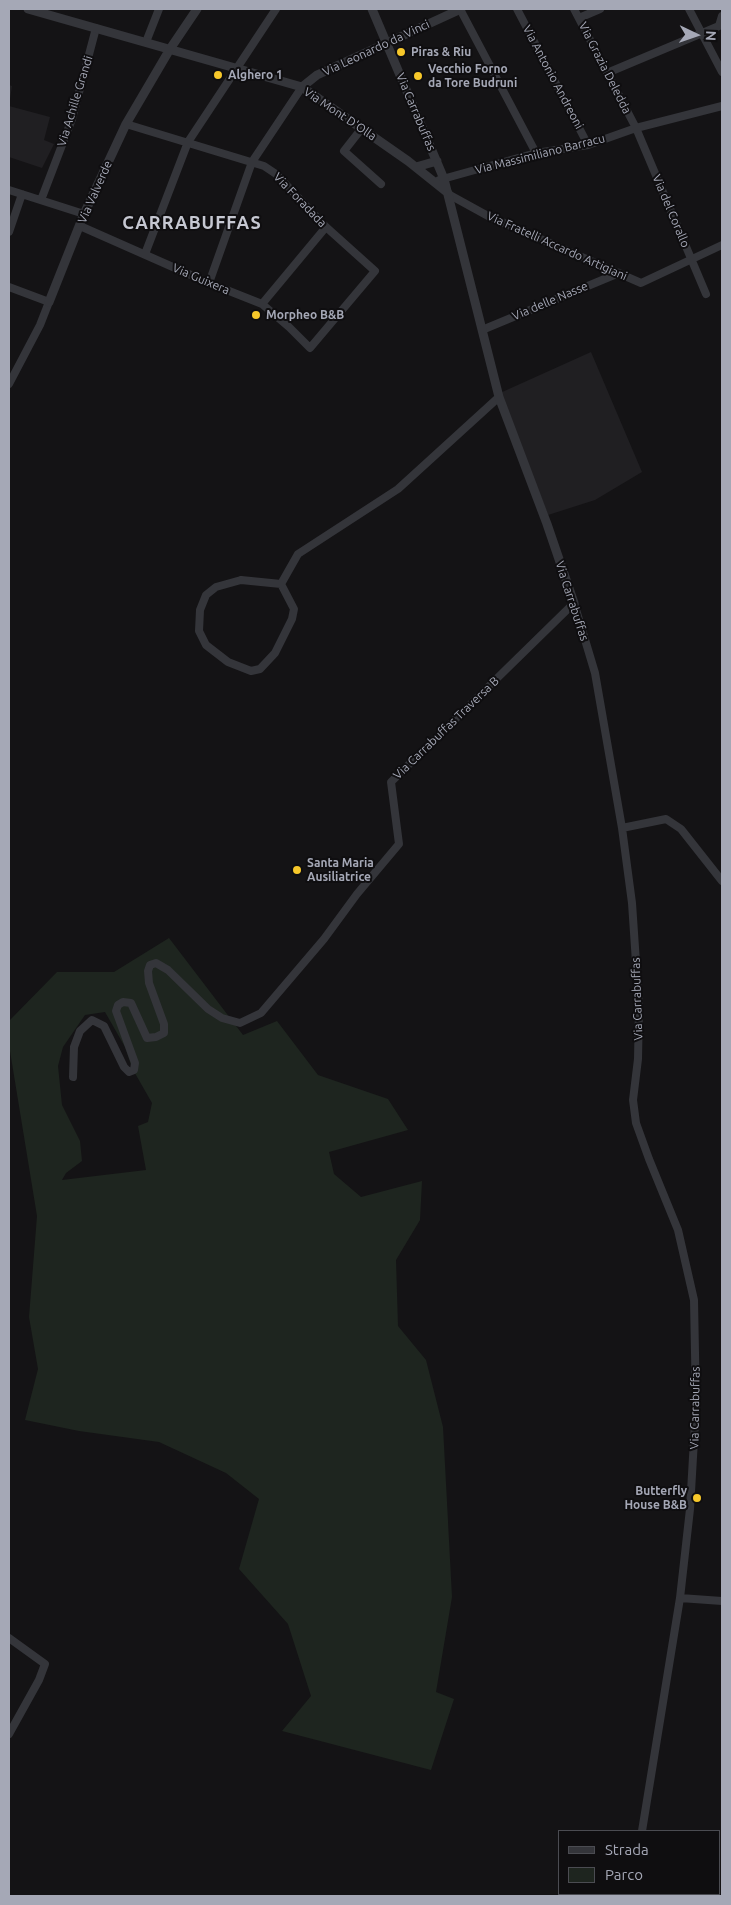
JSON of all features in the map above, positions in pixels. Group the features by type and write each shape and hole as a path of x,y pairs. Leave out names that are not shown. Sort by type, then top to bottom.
{"street":[{"name":"Via Mont D'Olla","path":"32,9 302,87 416,167 448,194"},
{"path":"146,42 159,9"},
{"name":"Via Valverde","path":"9,384 40,325 84,214 126,124 170,49 198,9"},
{"path":"144,254 188,142 276,9"},
{"name":"Via Carrabuffas","path":"372,9 444,179 499,397 547,524 595,673 622,828 632,902 639,1007 638,1059 632,1100 636,1123 678,1230 694,1300 696,1351 695,1436 688,1528 680,1598 642,1830"},
{"path":"461,9 536,154"},
{"name":"Via Leonardo da Vinci","path":"209,283 252,162 302,87 317,75 461,9"},
{"name":"Via Antonio Andreoni","path":"517,9 588,145"},
{"name":"Via Grazia Deledda","path":"574,9 636,128"},
{"path":"579,18 600,9"},
{"path":"689,9 722,72"},
{"path":"607,73 719,26 722,16"},
{"name":"Via Achille Grandi","path":"41,200 72,119 96,28"},
{"name":"Via Massimiliano Barracu","path":"444,179 536,154 588,145 636,128 722,106"},
{"name":"Via Foradada","path":"126,124 264,166 276,174 326,227 374,271 310,348"},
{"path":"362,128 344,151 381,184"},
{"name":"Via del Corallo","path":"636,128 706,294"},
{"path":"416,167 437,161"},
{"path":"433,182 444,179"},
{"path":"9,190 84,214"},
{"path":"9,232 22,194"},
{"name":"Via Fratelli Accardo Artigiani","path":"448,194 488,216 641,283 722,245"},
{"name":"Via Guixera","path":"80,226 209,283 262,304 310,348"},
{"path":"262,304 326,227"},
{"name":"Via delle Nasse","path":"482,330 619,273"},
{"path":"9,287 49,302"},
{"path":"281,584 298,554 398,490 499,397"},
{"path":"241,580 281,584 294,609 292,619 275,653 260,669 251,671 241,668 228,662 206,645 199,631 200,610 206,595 216,587 241,580"},
{"name":"Via Carrabuffas Traversa B","path":"73,1077 74,1047 80,1031 92,1020 104,1026 124,1067 129,1072 134,1070 135,1063 116,1011 118,1005 124,1002 131,1003 146,1038 156,1038 164,1033 164,1024 149,983 150,965 156,963 168,970 208,1009 222,1018 240,1023 261,1013 324,939 357,894 399,844 390,782 574,603"},
{"path":"622,828 666,819 681,829 722,881"},
{"path":"680,1598 722,1601"},
{"path":"9,1638 45,1664 39,1680 9,1734"}],"shaded area":[{"path":"9,85 12,86 9,106"},
{"path":"9,106 50,117 44,140 54,144 42,168 9,157"},
{"path":"591,352 642,472 595,500 548,515 500,393"}],"green space":[{"path":"169,938 243,1035 277,1021 318,1075 388,1099 408,1130 329,1152 334,1174 361,1197 422,1181 420,1220 396,1260 398,1326 426,1360 443,1427 452,1597 436,1692 454,1699 431,1770 282,1731 311,1696 288,1624 239,1569 259,1499 226,1473 159,1442 79,1431 25,1420 38,1369 29,1317 37,1216 9,1045 9,1021 57,972 114,972","holes":["105,1012 125,1047 132,1068 152,1103 148,1122 138,1126 146,1170 62,1180 66,1173 82,1161 80,1141 62,1105 58,1066 63,1047 85,1015"]}],"place":[{"name":"Piras & Riu","path":"401,52"},
{"name":"Alghero 1","path":"218,75"},
{"name":"Vecchio Forno da Tore Budruni","path":"418,76"},
{"name":"Morpheo B&B","path":"256,315"},
{"name":"Santa Maria Ausiliatrice","path":"297,870"},
{"name":"Butterfly House B&B","path":"697,1498"}],"district":[{"name":"CARRABUFFAS","path":"192,223"}]}
